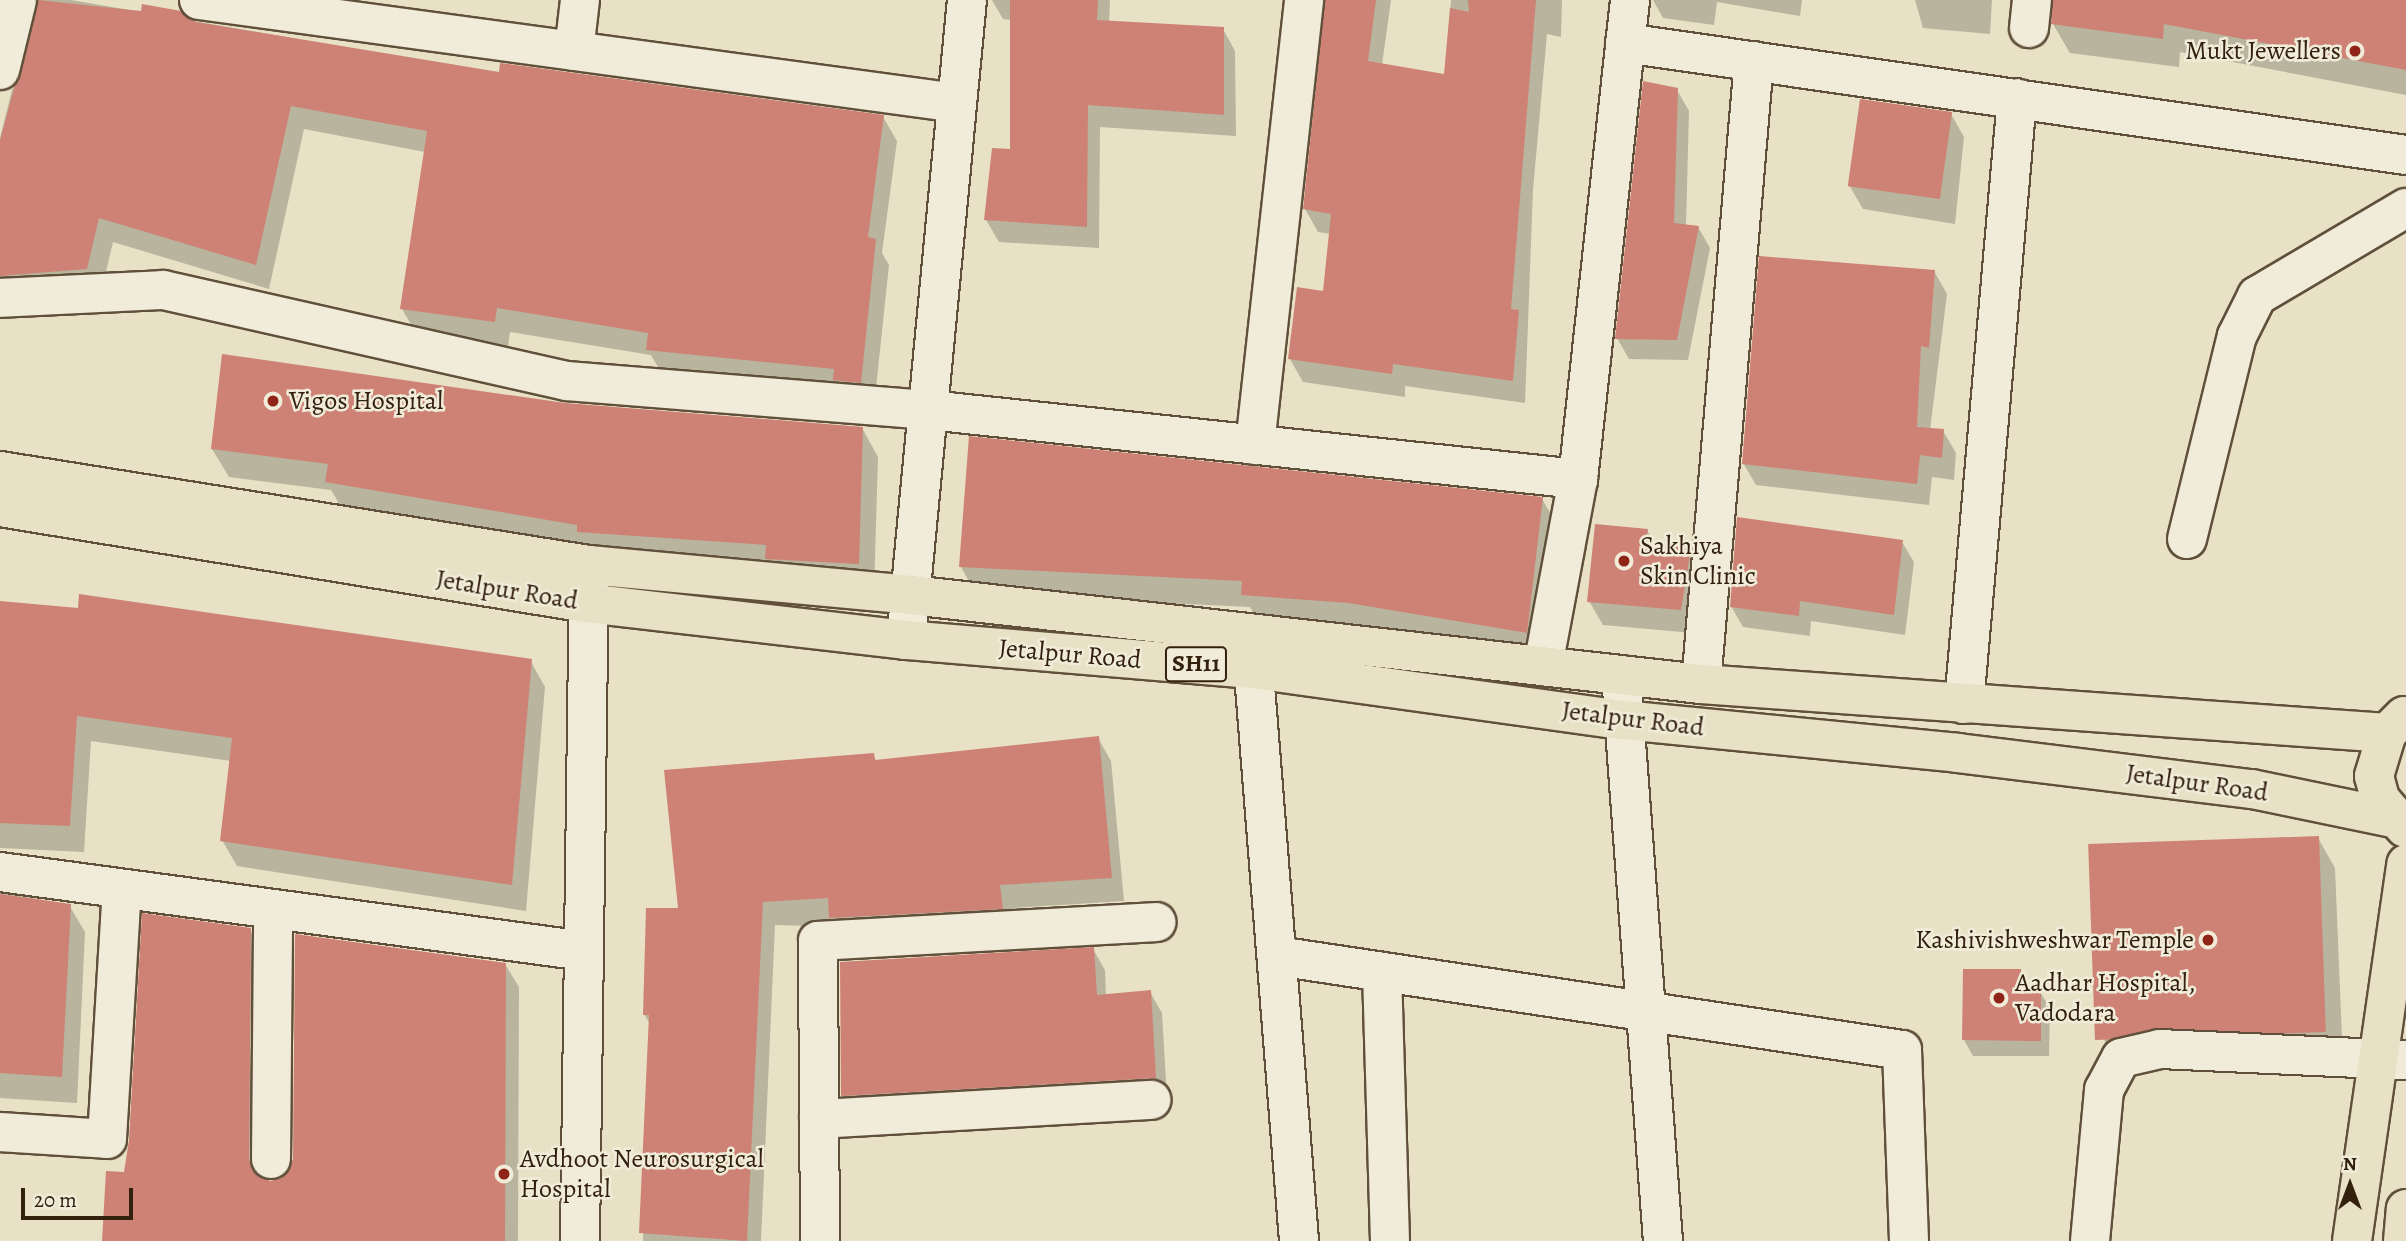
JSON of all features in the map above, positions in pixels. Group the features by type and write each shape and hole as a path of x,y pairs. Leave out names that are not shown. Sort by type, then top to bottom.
{"main road":[{"name":"Jetalpur Road","path":"0,471 589,565 911,595 1701,684 1964,704 2396,724"},
{"name":"Jetalpur Road","path":"0,507 587,603 906,640 1254,669 1623,720 2252,789 2399,824"},
{"path":"2396,724 2374,776 2399,824"},
{"path":"2352,1241 2394,1060 2406,863"},
{"path":"2403,1241 2406,1209"}],"street":[{"path":"0,70 17,0"},
{"path":"199,0 957,103"},
{"path":"574,51 580,0"},
{"path":"906,640 967,0"},
{"path":"1255,445 1304,0"},
{"path":"1543,666 1578,479 1630,0"},
{"path":"1625,43 2406,155"},
{"path":"1701,684 1754,61"},
{"path":"1964,704 2017,98"},
{"path":"2187,539 2237,336 2257,296 2406,208"},
{"path":"0,298 163,290 567,381 929,410 1578,479"},
{"path":"580,1241 589,565"},
{"path":"1250,632 1299,1241"},
{"path":"1621,675 1663,1241"},
{"path":"0,872 584,951"},
{"path":"0,1132 107,1139 122,888"},
{"path":"271,1159 273,909"},
{"path":"820,1241 818,942 1156,922"},
{"path":"1277,956 1902,1050 1909,1241"},
{"path":"1382,972 1390,1241"},
{"path":"2090,1241 2104,1090 2121,1058 2160,1049 2394,1060"},
{"path":"819,1119 1151,1100"}],"building":[{"path":"38,0 141,11 142,4 181,11 196,22 499,72 500,63 884,115 868,237 876,239 861,383 833,380 834,369 646,350 648,333 497,308 495,322 400,309 427,131 291,106 256,265 99,218 87,269 0,276 0,140"},
{"path":"1010,0 1098,0 1097,20 1224,27 1224,115 1088,105 1087,227 984,220 992,148 1010,149"},
{"path":"1325,0 1376,0 1368,61 1444,74 1450,8 1469,12 1468,0 1536,0 1511,309 1519,310 1513,381 1393,364 1392,374 1288,359 1297,287 1323,291 1331,214 1303,209"},
{"name":"Mukt Jewellers","path":"2053,0 2406,0 2406,70 2164,24 2163,39 2051,24"},
{"path":"1643,81 1678,88 1674,223 1699,226 1677,340 1615,339"},
{"path":"1860,99 1952,112 1940,199 1848,186"},
{"path":"1759,256 1935,270 1929,348 1921,346 1917,427 1944,429 1942,458 1920,455 1917,484 1742,464"},
{"path":"222,354 565,403 863,427 859,564 765,559 766,545 577,532 577,525 325,482 328,464 211,449"},
{"path":"969,436 1543,497 1527,633 1349,603 1241,595 1242,581 959,567"},
{"path":"1737,517 1903,540 1894,615 1800,601 1799,616 1730,607"},
{"path":"1595,524 1648,529 1646,544 1691,548 1681,610 1587,602"},
{"path":"79,594 532,659 512,885 220,841 232,738 77,716 70,826 0,823 0,601 78,608"},
{"path":"1099,736 1112,878 1000,885 1003,909 829,918 828,898 763,902 747,1241 639,1233 649,1015 643,1015 646,908 678,908 664,770 874,753 875,760"},
{"name":"Kashivishweshwar Temple","path":"2319,836 2326,1032 2095,1040 2088,844"},
{"path":"0,894 71,904 62,1077 0,1073"},
{"path":"142,913 251,928 249,1159 252,1170 270,1181 282,1178 293,1159 295,934 506,963 505,1241 102,1241 106,1171 124,1172 129,1140"},
{"path":"1094,947 1097,995 1151,990 1156,1078 841,1096 840,962"},
{"path":"1963,969 2021,969 2021,991 2041,991 2041,1041 1962,1040"}],"place":[{"name":"Mukt Jewellers","path":"2355,51"},
{"name":"Vigos Hospital","path":"273,401"},
{"name":"Sakhiya Skin Clinic","path":"1624,561"},
{"name":"Kashivishweshwar Temple","path":"2208,940"},
{"name":"Aadhar Hospital, Vadodara","path":"1999,998"},
{"name":"Avdhoot Neurosurgical Hospital","path":"504,1174"}]}
